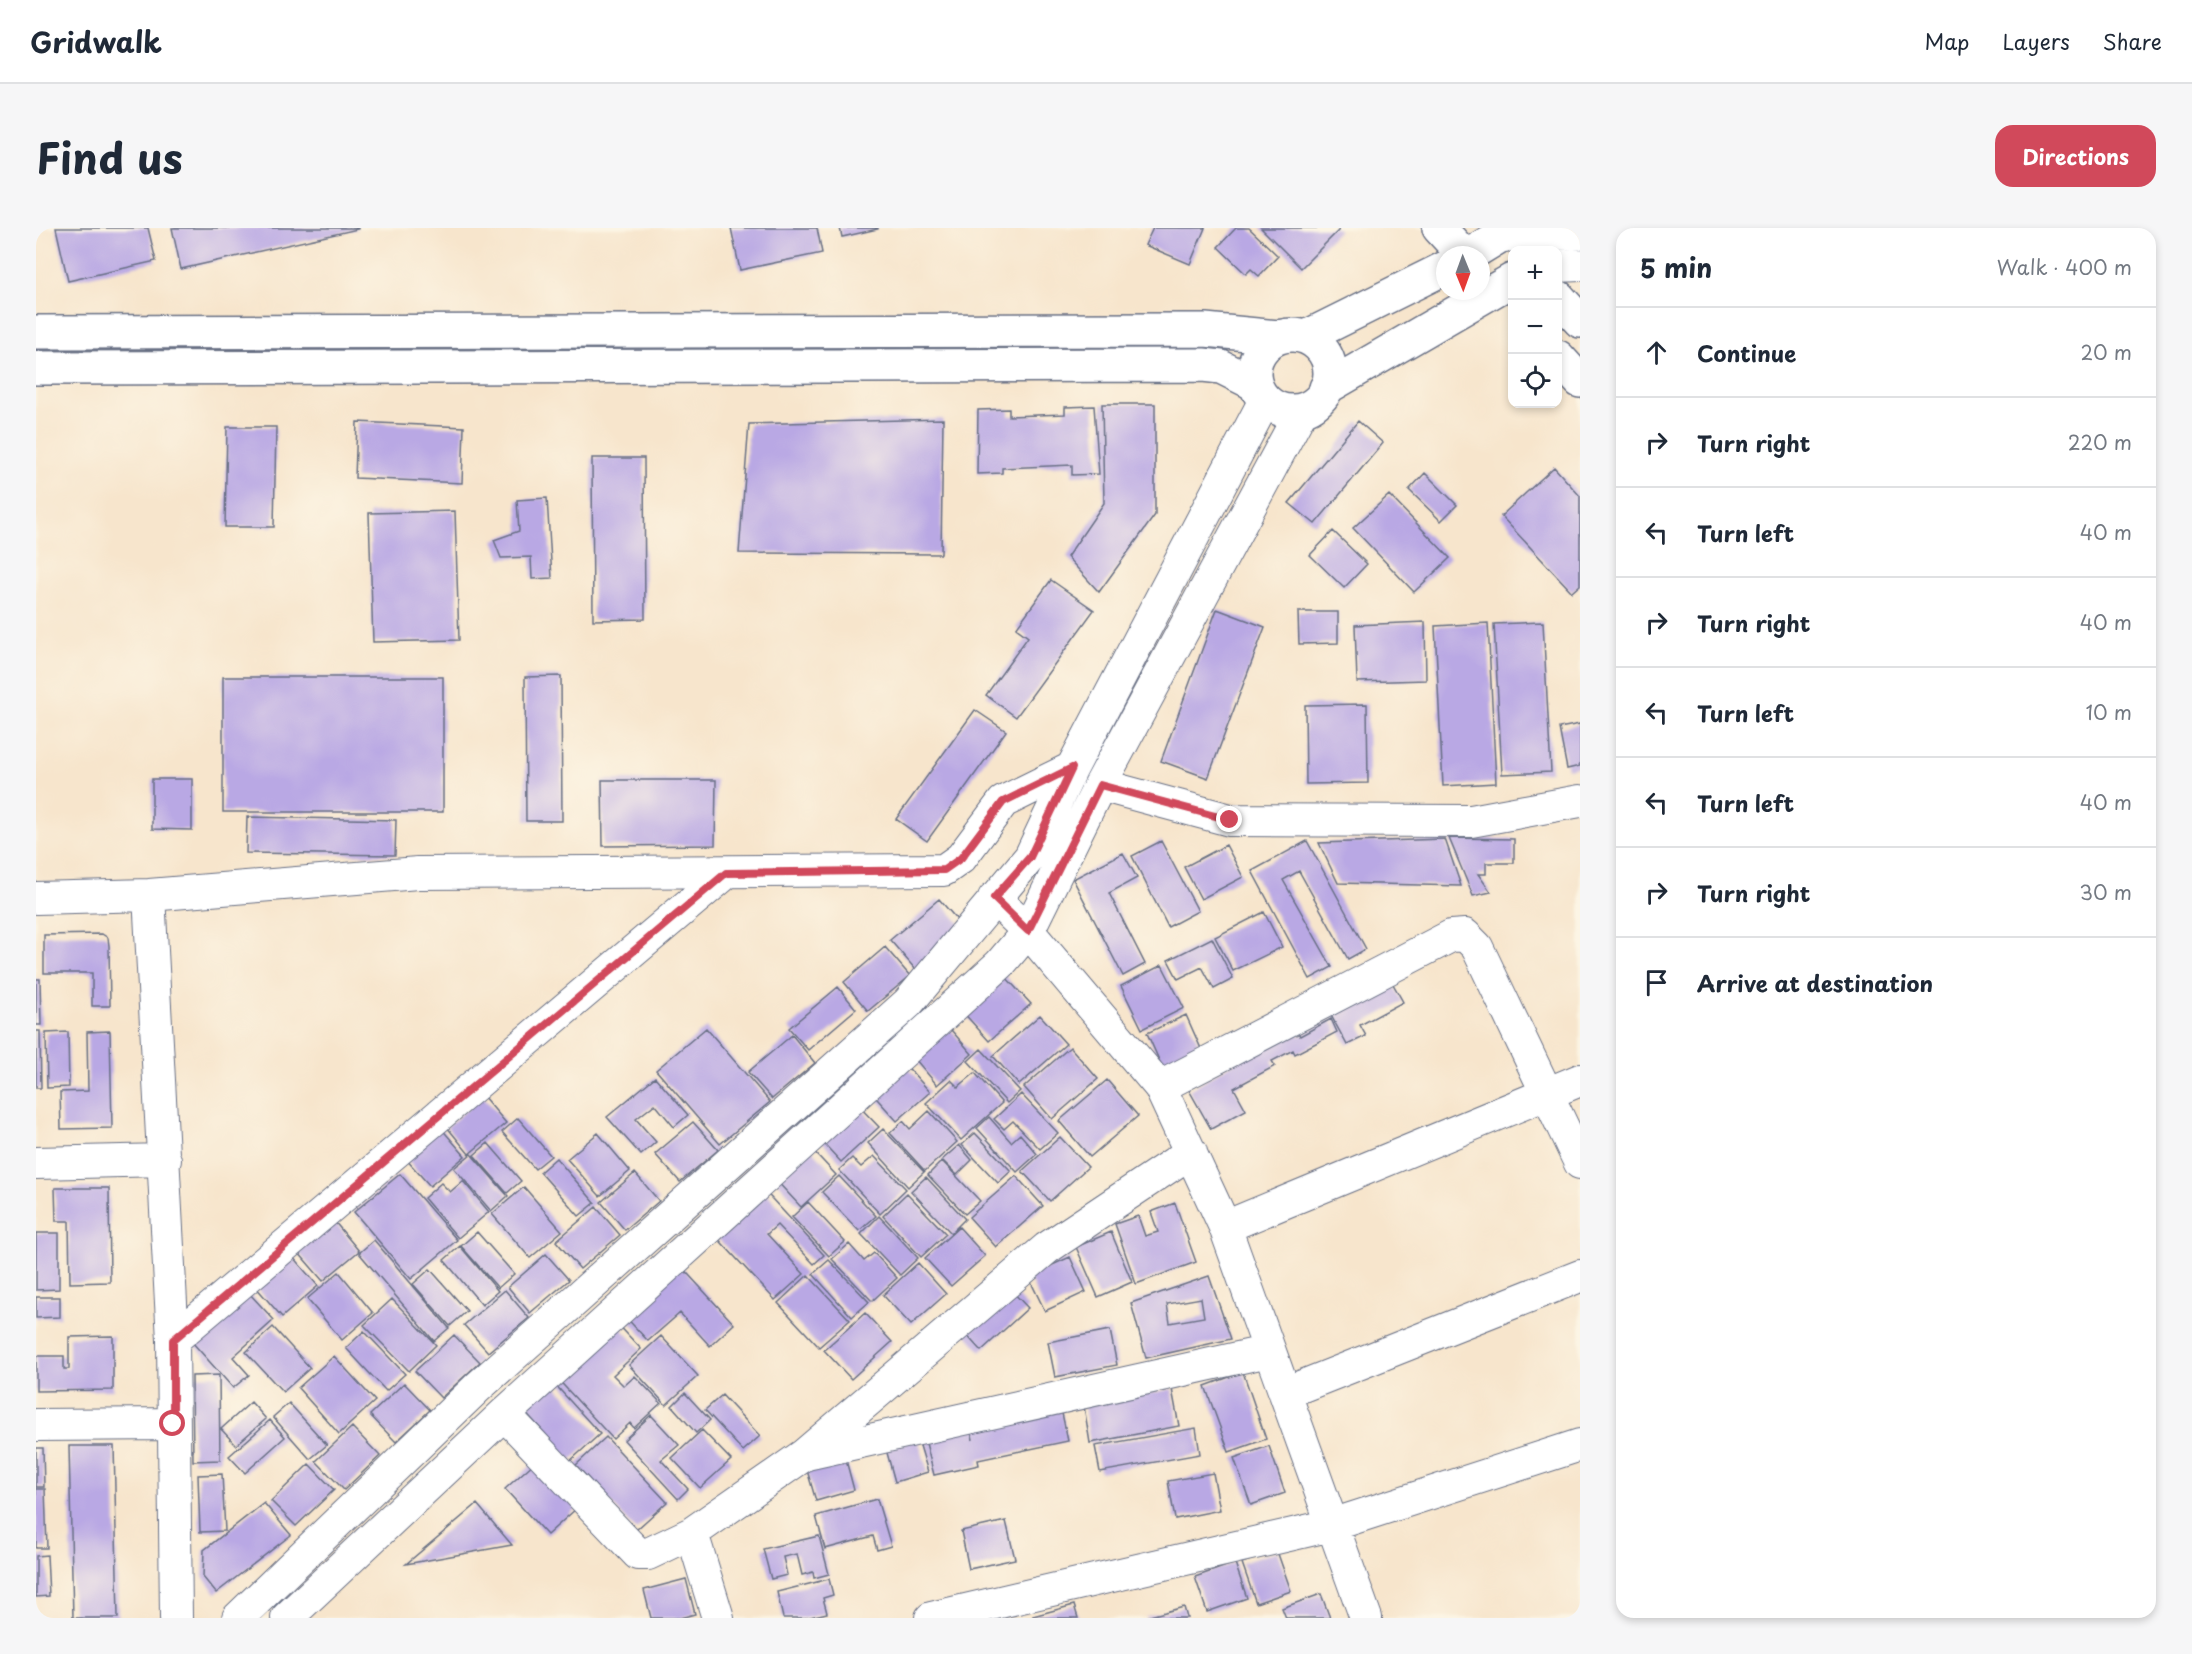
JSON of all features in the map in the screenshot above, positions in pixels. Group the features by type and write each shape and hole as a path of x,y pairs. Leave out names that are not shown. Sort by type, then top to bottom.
{"main road":[{"path":"1439,228 1456,246"},
{"path":"1486,246 1502,238"},
{"path":"1260,392 1255,362 1261,350 1436,272"},
{"path":"36,368 1203,364 1221,368 1260,392 1276,408 1289,411 1302,410 1314,404 1326,388 1501,288"},
{"path":"1560,300 1580,321"},
{"path":"36,332 1205,330 1293,337 1317,344 1326,356 1330,368 1326,388"},
{"path":"1562,362 1580,381"}],"street":[{"path":"1502,238 1580,233"},
{"path":"1562,266 1580,264"},
{"path":"238,1618 478,1387 908,1003 1030,857 1072,768 1260,392"},
{"path":"286,1618 504,1414 1000,964 1028,931 1100,785 1302,410"},
{"path":"36,898 149,895 418,873 944,870 961,858 1003,802 1072,768"},
{"path":"1100,785 1230,820 1471,821 1580,801"},
{"path":"173,1340 726,873"},
{"path":"149,895 173,1340 176,1618"},
{"path":"994,898 1028,931 1160,1087 1225,1227 1366,1618"},
{"path":"1160,1087 1451,936 1465,935 1477,946 1580,1163"},
{"path":"1225,1227 1580,1080"},
{"path":"504,1414 638,1554 648,1554 692,1533 804,1455 1047,1248 1191,1152"},
{"path":"36,1163 165,1160"},
{"path":"1285,1393 1580,1276"},
{"path":"804,1455 1269,1351"},
{"path":"36,1425 173,1424"},
{"path":"931,1618 1332,1525 1580,1445"},
{"path":"692,1533 718,1618"}],"building":[{"path":"56,228 148,228 156,261 68,281"},
{"path":"172,228 358,228 358,229 181,269"},
{"path":"731,228 817,228 822,253 740,270"},
{"path":"840,228 878,228 878,229 842,237"},
{"path":"1153,228 1205,228 1190,264 1145,245"},
{"path":"1236,228 1249,228 1278,256 1259,276 1251,269 1246,274 1218,247"},
{"path":"1261,228 1337,228 1339,230 1301,268"},
{"path":"1102,404 1155,404 1155,515 1099,592 1067,557 1104,503"},
{"path":"1094,406 1099,474 1072,475 1072,465 1002,468 1002,473 977,474 978,410 1009,409 1009,416 1065,414 1065,407"},
{"path":"943,419 941,554 739,553 749,424"},
{"path":"1358,421 1383,443 1315,524 1289,503"},
{"path":"357,422 464,427 462,483 355,478"},
{"path":"227,427 276,427 274,527 225,527"},
{"path":"592,458 644,458 645,619 593,620"},
{"path":"1554,467 1580,496 1580,585 1572,592 1501,516"},
{"path":"1425,473 1457,505 1441,521 1409,490"},
{"path":"1389,495 1450,558 1414,592 1353,528"},
{"path":"547,498 552,578 532,579 531,557 501,558 494,540 519,531 517,500"},
{"path":"455,511 459,640 373,642 369,513"},
{"path":"1333,531 1367,564 1344,588 1310,555"},
{"path":"1051,580 1094,610 1016,717 986,695 1028,637 1016,628"},
{"path":"1217,609 1265,627 1208,778 1161,761"},
{"path":"1298,612 1338,612 1338,643 1299,644"},
{"path":"1425,622 1426,680 1357,682 1355,625"},
{"path":"1543,622 1551,772 1502,774 1494,624"},
{"path":"1488,623 1496,783 1443,786 1435,626"},
{"path":"561,676 562,821 526,821 525,677"},
{"path":"223,677 443,677 443,812 223,812"},
{"path":"1367,704 1368,783 1306,784 1305,705"},
{"path":"975,710 1006,731 927,841 896,819"},
{"path":"1580,724 1580,766 1567,769 1559,728"},
{"path":"152,779 192,779 192,830 152,829"},
{"path":"602,780 716,780 715,845 603,846"},
{"path":"247,817 396,820 395,855 246,853"},
{"path":"1449,838 1514,839 1514,863 1486,863 1486,874 1478,874 1491,892 1473,896"},
{"path":"1445,839 1461,886 1338,883 1319,843"},
{"path":"1161,841 1198,911 1168,927 1132,856"},
{"path":"1307,841 1366,949 1348,959 1299,871 1283,880 1332,967 1310,979 1252,871"},
{"path":"1226,845 1243,877 1201,899 1184,867"},
{"path":"1123,853 1137,878 1109,893 1145,964 1123,976 1073,879"},
{"path":"939,899 965,929 916,970 890,940"},
{"path":"1264,912 1282,947 1233,971 1215,937"},
{"path":"102,934 108,938 109,946 110,1006 92,1006 92,973 44,973 44,935"},
{"path":"1212,938 1233,979 1214,989 1202,967 1178,979 1168,960"},
{"path":"885,947 910,976 868,1011 844,982"},
{"path":"1162,965 1184,1008 1142,1029 1121,986"},
{"path":"1002,973 1031,1004 989,1041 961,1010"},
{"path":"1388,975 1403,1002 1360,1025 1366,1036 1347,1045 1327,1008"},
{"path":"36,979 40,979 41,1025 36,1025"},
{"path":"838,987 856,1009 808,1050 789,1028"},
{"path":"1040,1015 1066,1044 1019,1085 993,1056"},
{"path":"1186,1015 1202,1051 1163,1069 1147,1033"},
{"path":"1331,1019 1337,1032 1295,1054 1293,1050 1272,1061 1275,1066 1234,1088 1246,1110 1211,1129 1189,1090 1294,1026 1300,1036"},
{"path":"945,1023 972,1054 937,1085 910,1053"},
{"path":"706,1028 770,1102 720,1144 656,1070"},
{"path":"36,1031 40,1031 41,1088 36,1088"},
{"path":"110,1031 112,1128 61,1129 60,1092 88,1091 87,1032"},
{"path":"68,1032 69,1087 47,1088 46,1033"},
{"path":"792,1035 815,1063 772,1099 748,1072"},
{"path":"1070,1047 1098,1079 1052,1119 1024,1087"},
{"path":"981,1049 1020,1091 1007,1103 968,1061"},
{"path":"901,1060 930,1092 897,1121 868,1089"},
{"path":"975,1073 1002,1103 961,1140 926,1103 951,1080 958,1087"},
{"path":"655,1077 688,1115 674,1127 655,1104 636,1119 656,1142 641,1155 607,1117"},
{"path":"1107,1080 1138,1116 1090,1157 1059,1121"},
{"path":"1021,1094 1058,1133 1040,1149 1013,1121 1004,1129 994,1119"},
{"path":"483,1096 506,1123 469,1154 447,1127"},
{"path":"854,1101 879,1127 841,1162 816,1135"},
{"path":"929,1111 957,1142 925,1171 890,1133 903,1121 910,1129"},
{"path":"989,1117 1011,1142 1020,1134 1037,1154 1017,1172 977,1128"},
{"path":"518,1118 551,1156 535,1169 502,1132"},
{"path":"693,1122 718,1150 680,1182 655,1154"},
{"path":"440,1127 465,1156 430,1186 405,1158"},
{"path":"883,1129 924,1172 908,1187 868,1143"},
{"path":"598,1133 630,1171 600,1196 567,1159"},
{"path":"975,1133 1011,1171 998,1183 962,1145"},
{"path":"1060,1137 1088,1167 1050,1201 1022,1171"},
{"path":"488,1143 521,1181 507,1193 474,1155"},
{"path":"808,1145 836,1175 801,1207 773,1177"},
{"path":"959,1145 972,1160 957,1175 942,1160"},
{"path":"471,1154 508,1196 491,1211 454,1168"},
{"path":"874,1156 906,1189 880,1214 839,1170 852,1158 861,1167"},
{"path":"556,1158 595,1203 579,1216 540,1172"},
{"path":"942,1161 980,1201 965,1214 928,1175"},
{"path":"635,1173 659,1201 625,1230 601,1202"},
{"path":"400,1174 457,1240 411,1279 354,1212"},
{"path":"839,1176 876,1216 859,1231 822,1192"},
{"path":"1016,1176 1043,1206 996,1247 969,1217"},
{"path":"926,1177 965,1219 951,1233 911,1191"},
{"path":"463,1181 489,1212 458,1238 424,1198 441,1183 450,1192"},
{"path":"759,1185 824,1255 814,1264 777,1225 767,1234 804,1274 775,1300 710,1230"},
{"path":"524,1187 562,1231 530,1258 492,1214"},
{"path":"55,1188 109,1188 110,1282 70,1283 69,1221 56,1221"},
{"path":"907,1193 946,1234 921,1257 883,1216"},
{"path":"808,1202 845,1242 829,1256 792,1217"},
{"path":"1175,1203 1196,1262 1136,1284 1115,1224 1138,1216 1145,1236 1158,1232 1151,1212"},
{"path":"596,1207 620,1235 580,1269 556,1241"},
{"path":"879,1216 918,1258 900,1275 861,1234"},
{"path":"334,1221 359,1251 323,1281 298,1252"},
{"path":"959,1227 985,1256 951,1286 925,1258"},
{"path":"477,1232 514,1274 498,1288 461,1246"},
{"path":"1111,1232 1132,1282 1098,1297 1076,1247"},
{"path":"36,1233 59,1233 59,1289 36,1290"},
{"path":"374,1240 449,1328 434,1341 359,1253"},
{"path":"849,1244 864,1261 874,1253 897,1278 872,1301 832,1259"},
{"path":"460,1246 498,1291 482,1305 444,1260"},
{"path":"546,1254 569,1280 530,1313 508,1287"},
{"path":"291,1255 318,1286 282,1317 255,1286"},
{"path":"1070,1257 1086,1292 1045,1311 1028,1276"},
{"path":"829,1260 869,1302 852,1317 813,1274"},
{"path":"677,1262 734,1324 710,1346 680,1313 648,1341 621,1312"},
{"path":"918,1263 946,1294 911,1325 883,1295"},
{"path":"430,1269 467,1311 450,1326 413,1284"},
{"path":"339,1272 373,1313 342,1340 307,1299"},
{"path":"808,1275 850,1320 819,1347 778,1303"},
{"path":"1209,1276 1231,1339 1146,1358 1131,1303","holes":["1201,1298 1204,1317 1170,1323 1167,1304"]},
{"path":"1010,1289 1028,1308 981,1351 963,1331"},
{"path":"505,1290 529,1318 488,1352 464,1325"},
{"path":"248,1292 274,1320 233,1357 249,1375 233,1388 192,1342"},
{"path":"36,1297 60,1297 60,1317 36,1318"},
{"path":"392,1299 436,1345 409,1371 364,1325"},
{"path":"865,1313 892,1342 851,1379 824,1350"},
{"path":"614,1320 641,1349 613,1375 624,1386 635,1376 661,1403 634,1428 630,1423 613,1439 554,1375"},
{"path":"273,1327 310,1368 283,1392 246,1352"},
{"path":"1110,1330 1117,1365 1055,1377 1048,1342"},
{"path":"364,1331 405,1374 386,1391 346,1348"},
{"path":"454,1335 480,1362 441,1398 415,1371"},
{"path":"113,1336 113,1390 36,1391 36,1356 64,1356 64,1369 69,1369 69,1337"},
{"path":"661,1336 698,1376 666,1405 629,1365"},
{"path":"334,1356 375,1401 339,1434 298,1388"},
{"path":"1243,1372 1266,1439 1229,1452 1205,1386"},
{"path":"219,1375 220,1460 193,1461 192,1376"},
{"path":"551,1380 600,1434 570,1461 521,1407"},
{"path":"404,1383 430,1410 396,1442 370,1415"},
{"path":"1172,1389 1179,1426 1090,1443 1084,1406"},
{"path":"685,1393 710,1420 696,1433 672,1406"},
{"path":"722,1395 760,1436 743,1451 705,1410"},
{"path":"251,1402 266,1419 236,1445 221,1429"},
{"path":"289,1403 327,1445 310,1459 273,1417"},
{"path":"1060,1404 1068,1441 978,1460 979,1465 934,1475 924,1435 969,1424 973,1440 970,1424"},
{"path":"651,1415 679,1445 661,1460 688,1489 678,1499 624,1440"},
{"path":"270,1420 285,1437 245,1473 229,1456"},
{"path":"352,1427 380,1456 344,1490 316,1461"},
{"path":"1196,1428 1200,1454 1100,1472 1095,1446"},
{"path":"702,1430 731,1460 700,1488 672,1458"},
{"path":"606,1437 667,1502 636,1530 576,1465"},
{"path":"918,1439 928,1472 895,1482 886,1449"},
{"path":"69,1446 114,1446 118,1618 73,1618"},
{"path":"1269,1446 1285,1493 1251,1505 1234,1458"},
{"path":"36,1448 43,1448 44,1487 36,1487"},
{"path":"846,1460 854,1490 816,1501 807,1470"},
{"path":"535,1462 577,1508 547,1535 505,1489"},
{"path":"309,1464 334,1490 296,1526 271,1501"},
{"path":"1213,1473 1220,1510 1175,1519 1168,1481"},
{"path":"222,1474 225,1531 200,1532 198,1475"},
{"path":"36,1489 45,1489 47,1548 36,1548"},
{"path":"877,1499 891,1546 877,1550 873,1536 825,1549 816,1516"},
{"path":"264,1503 291,1535 216,1593 203,1577 204,1550"},
{"path":"477,1504 512,1545 406,1564"},
{"path":"1006,1521 1015,1559 969,1569 961,1531"},
{"path":"819,1536 829,1574 814,1578 813,1572 802,1575 797,1554 783,1557 787,1575 771,1579 763,1549"},
{"path":"1277,1551 1291,1591 1256,1603 1242,1563"},
{"path":"47,1555 49,1596 36,1597 36,1556"},
{"path":"1235,1563 1247,1598 1207,1612 1195,1577"},
{"path":"686,1579 695,1614 680,1618 651,1618 644,1590"},
{"path":"829,1579 833,1595 823,1598 827,1613 806,1618 783,1618 777,1592"},
{"path":"1321,1594 1330,1618 1286,1618 1282,1608"},
{"path":"1074,1605 1078,1618 1034,1618 1033,1616"},
{"path":"1184,1607 1187,1618 1146,1618 1146,1617"}],"route":[{"path":"173,1424 173,1340 726,873 944,870 961,858 1003,802 1072,768 1030,857 994,898 1028,931 1100,785 1230,820"}]}
